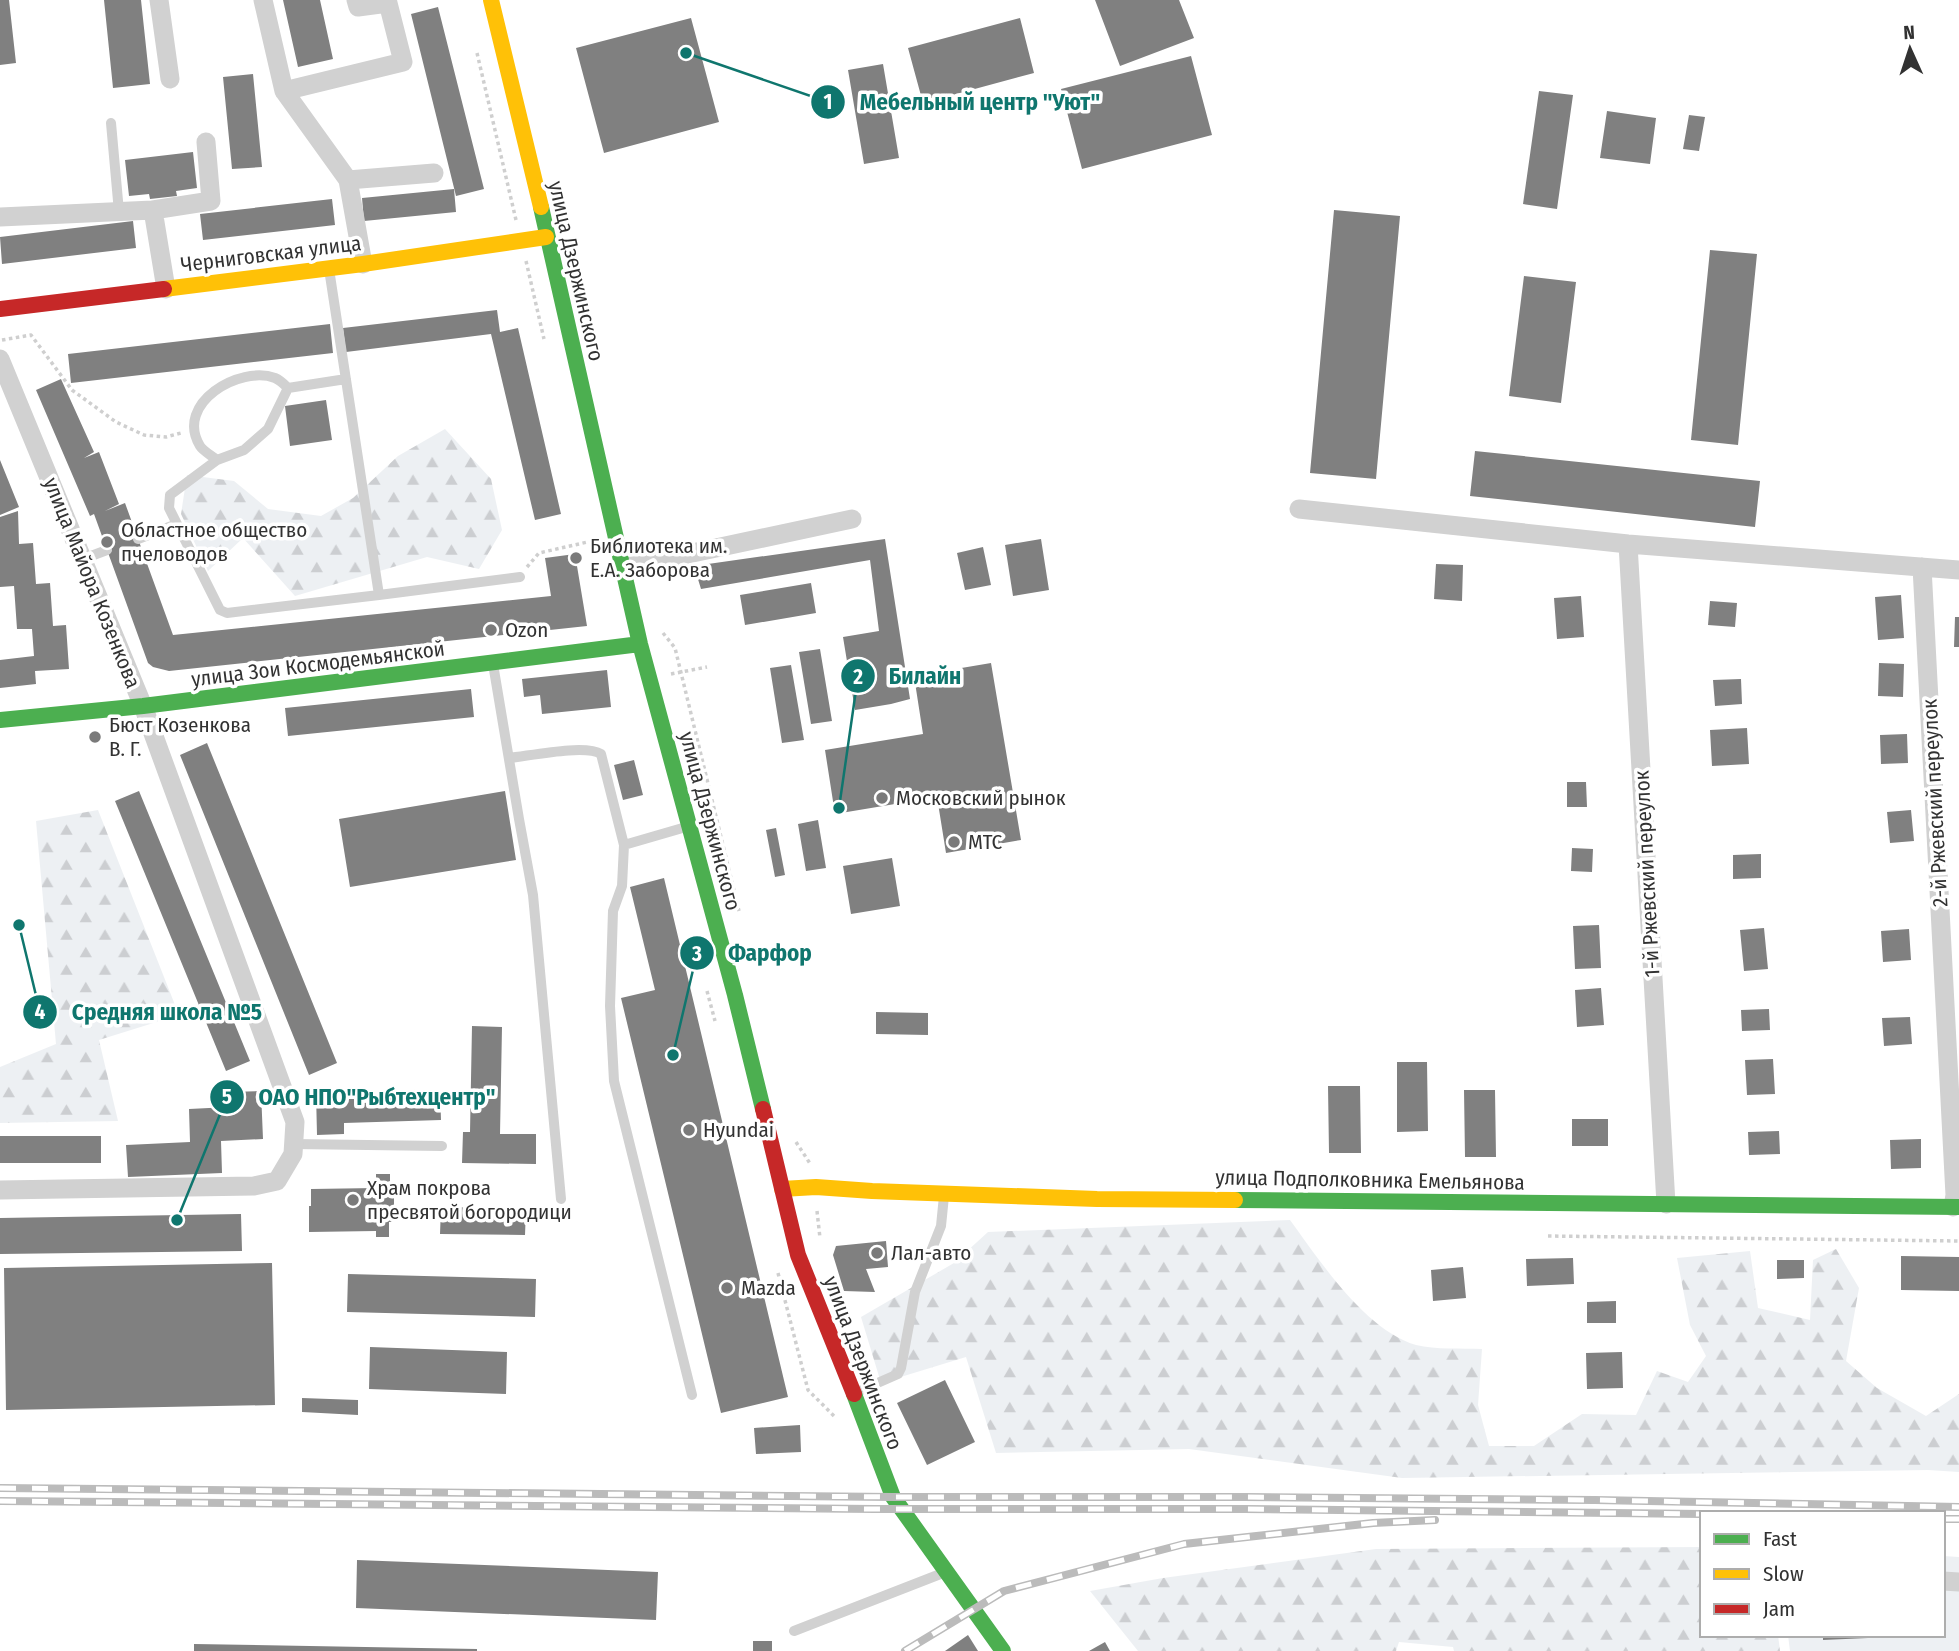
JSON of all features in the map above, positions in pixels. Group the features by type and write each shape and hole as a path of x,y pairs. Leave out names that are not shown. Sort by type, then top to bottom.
{"main road":[{"name":"улица Дзержинского","path":"491,0 640,643 735,995 798,1255 892,1497 1003,1651"},
{"name":"Черниговская улица","path":"0,309 363,264 546,237"},
{"name":"улица Зои Космодемьянской","path":"0,720 143,706 640,643"},
{"name":"улица Подполковника Емельянова","path":"782,1189 813,1185 859,1191 1047,1195 1097,1199 1956,1207"}],"street":[{"path":"159,0 170,79"},
{"path":"263,0 284,91 348,180 363,264"},
{"path":"284,91 403,62 391,1 358,7 356,0"},
{"path":"0,217 153,210 211,201 206,142"},
{"path":"348,180 434,173"},
{"path":"153,210 166,289"},
{"name":"улица Майора Козенкова","path":"0,359 143,706 295,1122 293,1154 277,1181 254,1186 0,1190"},
{"path":"1299,509 1628,544 1959,570"},
{"path":"622,568 852,519"},
{"name":"1-й Ржевский переулок","path":"1628,544 1666,1204"},
{"name":"2-й Ржевский переулок","path":"1922,567 1956,1207"}],"lane":[{"path":"111,123 119,212"},
{"path":"329,268 379,595"},
{"path":"216,460 201,448 193,431 196,412 208,396 229,383 254,376 276,378 288,388 346,379"},
{"path":"288,388 268,429 244,450 216,460 170,495 169,508 220,610 228,613 520,577"},
{"path":"138,539 177,524"},
{"path":"83,559 107,550"},
{"path":"493,663 533,895 561,1199"},
{"path":"509,758 583,750 601,754 624,845 622,886 613,911 610,1006 614,1081 692,1395"},
{"path":"624,845 689,825"},
{"path":"293,1144 442,1146"},
{"path":"853,1393 898,1374 901,1368 915,1292 941,1226 944,1192"},
{"path":"794,1632 947,1572"}],"path":[{"path":"0,340 32,335 72,390 116,422 144,435 166,436 193,431"},
{"path":"520,577 539,553 592,541"},
{"path":"660,629 676,648 740,916"},
{"path":"794,1140 811,1163 822,1250"},
{"path":"1548,1236 1959,1241"}],"green space":[{"path":"445,429 491,479 502,530 479,569 427,557 295,596 243,538 208,571 181,514 187,475 234,481 268,509 321,516 353,498 398,456"},
{"path":"98,810 179,1015 99,1040 118,1121 0,1123 0,1067 56,1044 36,821"},
{"path":"1290,1220 1345,1292 1379,1325 1397,1337 1424,1347 1482,1349 1478,1405 1489,1446 1534,1446 1582,1414 1636,1415 1657,1371 1688,1382 1706,1356 1690,1325 1677,1258 1750,1251 1758,1308 1810,1320 1813,1260 1836,1249 1859,1288 1846,1361 1877,1388 1926,1416 1959,1394 1959,1472 1928,1470 1402,1478 1189,1449 996,1453 966,1357 881,1383 861,1317 954,1263 988,1232"},
{"path":"1700,1547 1700,1637 1778,1637 1780,1651 1454,1651 1453,1647 1399,1642 1396,1651 1138,1651 1090,1591 1163,1578 1376,1549"},
{"path":"1945,1556 1959,1557 1959,1651 1790,1651 1788,1637 1945,1637"}],"building":[{"path":"0,0 9,0 16,63 0,65"},
{"path":"104,0 141,0 150,84 113,88"},
{"path":"283,0 320,0 333,59 298,67"},
{"path":"1095,0 1179,0 1194,38 1120,66"},
{"path":"438,7 484,189 456,196 411,14"},
{"path":"691,18 719,122 604,153 576,48"},
{"path":"1020,18 1034,73 923,103 908,48"},
{"path":"1191,56 1212,135 1082,169 1061,89"},
{"path":"883,64 899,158 864,164 848,70"},
{"path":"253,74 262,167 232,169 223,77"},
{"path":"1539,91 1573,95 1557,209 1523,204"},
{"path":"1607,111 1656,118 1650,164 1600,158"},
{"path":"1689,115 1705,117 1699,151 1683,149"},
{"path":"193,152 197,188 176,191 177,196 150,199 149,194 129,196 125,160"},
{"path":"454,189 456,212 364,221 362,198"},
{"path":"332,199 335,225 203,240 200,214"},
{"path":"1334,210 1400,216 1376,479 1310,473"},
{"path":"133,221 136,248 2,264 0,237"},
{"path":"1710,250 1757,254 1738,445 1691,440"},
{"path":"1524,276 1576,282 1561,403 1509,396"},
{"path":"497,310 500,332 518,328 561,514 535,520 491,334 346,352 343,328"},
{"path":"330,324 333,353 71,383 68,354"},
{"path":"61,379 94,452 84,458 99,452 119,504 105,511 125,503 173,635 551,596 545,558 575,554 587,626 169,671 153,667 148,663 94,514 90,516 36,390"},
{"path":"326,400 332,440 290,446 285,406"},
{"path":"1475,451 1760,481 1755,527 1470,496"},
{"path":"0,460 19,507 0,515"},
{"path":"18,511 19,544 33,543 36,584 50,583 53,626 66,625 69,669 35,671 36,684 0,688 0,660 34,656 32,629 17,629 14,586 0,587 0,517"},
{"path":"885,539 910,699 855,710 843,637 879,631 870,560 701,589 694,566"},
{"path":"1041,539 1049,590 1013,596 1005,545"},
{"path":"983,547 991,585 965,590 957,553"},
{"path":"1436,564 1463,565 1462,601 1434,599"},
{"path":"811,583 816,613 745,625 740,595"},
{"path":"1901,595 1904,638 1878,640 1875,597"},
{"path":"1581,596 1584,637 1557,639 1554,598"},
{"path":"1710,601 1737,603 1735,627 1708,625"},
{"path":"1955,617 1959,617 1959,647 1954,647"},
{"path":"820,649 832,721 811,724 799,652"},
{"path":"991,663 1021,840 946,853 937,797 835,814 825,750 923,734 914,676"},
{"path":"1879,663 1904,664 1903,697 1878,696"},
{"path":"791,665 804,740 782,743 770,668"},
{"path":"607,670 611,707 542,714 540,695 524,697 522,679"},
{"path":"1741,679 1742,704 1715,706 1713,680"},
{"path":"471,689 474,717 288,736 285,708"},
{"path":"1747,728 1749,764 1712,766 1710,730"},
{"path":"1907,734 1908,763 1881,764 1880,735"},
{"path":"207,743 337,1063 309,1075 180,755"},
{"path":"634,760 643,795 623,800 614,765"},
{"path":"1567,782 1586,782 1587,807 1567,807"},
{"path":"139,791 250,1061 226,1071 115,801"},
{"path":"505,791 516,860 350,887 339,819"},
{"path":"1911,810 1914,841 1890,843 1887,812"},
{"path":"818,820 826,868 806,871 798,824"},
{"path":"776,828 785,875 775,877 766,830"},
{"path":"1572,848 1593,849 1592,872 1571,871"},
{"path":"1761,854 1761,878 1733,879 1733,855"},
{"path":"892,858 900,906 851,914 843,866"},
{"path":"664,878 788,1397 721,1413 621,998 655,990 630,887"},
{"path":"1599,925 1601,968 1575,969 1573,926"},
{"path":"1764,928 1768,969 1744,971 1740,930"},
{"path":"1909,929 1911,960 1883,962 1881,931"},
{"path":"1601,988 1604,1025 1577,1027 1575,990"},
{"path":"1769,1009 1770,1030 1742,1031 1741,1010"},
{"path":"876,1012 928,1013 928,1035 876,1034"},
{"path":"1910,1017 1912,1044 1884,1046 1882,1018"},
{"path":"472,1026 502,1027 500,1134 536,1134 536,1164 462,1163 463,1132 470,1132"},
{"path":"1773,1059 1775,1094 1747,1095 1745,1060"},
{"path":"1397,1062 1427,1062 1428,1131 1397,1132"},
{"path":"1328,1086 1360,1086 1361,1153 1329,1153"},
{"path":"440,1089 441,1120 344,1123 344,1134 317,1135 316,1093"},
{"path":"1464,1090 1495,1090 1496,1157 1465,1157"},
{"path":"261,1091 263,1139 221,1141 222,1173 128,1177 126,1145 190,1142 189,1109 229,1107 229,1092"},
{"path":"1572,1119 1608,1119 1608,1146 1572,1146"},
{"path":"1779,1131 1780,1154 1749,1155 1748,1132"},
{"path":"0,1136 101,1136 101,1163 0,1163"},
{"path":"1921,1139 1921,1168 1891,1169 1890,1140"},
{"name":"Храм покрова пресвятой богородици","path":"376,1174 390,1174 390,1194 394,1195 394,1222 389,1222 389,1237 376,1237 376,1231 309,1232 311,1189 376,1188"},
{"path":"441,1207 526,1209 525,1235 440,1234"},
{"path":"241,1214 242,1251 0,1254 0,1218"},
{"path":"886,1241 888,1267 866,1269 875,1292 844,1291 833,1255 836,1246"},
{"path":"1901,1256 1959,1257 1959,1291 1901,1290"},
{"path":"1573,1258 1574,1284 1527,1286 1526,1259"},
{"path":"1777,1260 1804,1260 1804,1278 1777,1279"},
{"path":"272,1263 275,1405 6,1410 4,1268"},
{"path":"1463,1267 1466,1298 1433,1301 1431,1270"},
{"path":"348,1274 536,1279 535,1317 347,1312"},
{"path":"1616,1301 1616,1323 1587,1323 1587,1302"},
{"path":"370,1347 507,1352 506,1394 369,1389"},
{"path":"1622,1352 1623,1388 1587,1389 1586,1353"},
{"path":"945,1380 975,1442 927,1465 897,1403"},
{"path":"302,1398 358,1400 358,1415 302,1412"},
{"path":"800,1425 801,1452 756,1454 754,1428"},
{"path":"357,1560 658,1572 656,1620 356,1608"},
{"path":"968,1635 978,1651 945,1651"},
{"path":"1823,1637 1868,1637 1868,1638 1823,1640"},
{"path":"753,1641 772,1641 772,1651 753,1651"},
{"path":"1105,1642 1110,1651 1089,1651"},
{"path":"194,1644 477,1649 477,1651 194,1651"}],"railway":[{"path":"0,1488 893,1497 1595,1500 1959,1507"},
{"path":"0,1501 1700,1514"},
{"path":"1945,1519 1959,1519"},
{"path":"905,1651 1004,1591 1184,1544 1373,1523 1435,1520"}],"traffic: fast":[{"path":"541,207 640,644 763,1109"},
{"path":"0,720 143,706 640,644"},
{"path":"1235,1200 1959,1207"},
{"path":"854,1394 893,1497 1003,1651"}],"traffic: slow":[{"path":"491,0 541,207"},
{"path":"164,289 546,237"},
{"path":"782,1189 816,1187 1097,1199 1235,1200"}],"traffic: jam":[{"path":"0,309 164,289"},
{"path":"763,1109 798,1255 854,1394"}],"place":[{"name":"Мебельный центр \"Уют\"","path":"686,53"},
{"name":"Областное общество пчеловодов","path":"107,542"},
{"name":"Библиотека им. Е.А. Заборова","path":"576,558"},
{"name":"Ozon","path":"491,630"},
{"name":"Бюст Козенкова В. Г.","path":"95,737"},
{"name":"Московский рынок","path":"882,798"},
{"name":"Билайн","path":"839,808"},
{"name":"МТС","path":"954,842"},
{"name":"Средняя школа №5","path":"19,925"},
{"name":"Фарфор","path":"673,1055"},
{"name":"Hyundai","path":"689,1130"},
{"name":"Храм покрова пресвятой богородици","path":"353,1200"},
{"name":"ОАО НПО\"Рыбтехцентр\"","path":"177,1220"},
{"name":"Лал-авто","path":"877,1253"},
{"name":"Mazda","path":"727,1288"}]}
